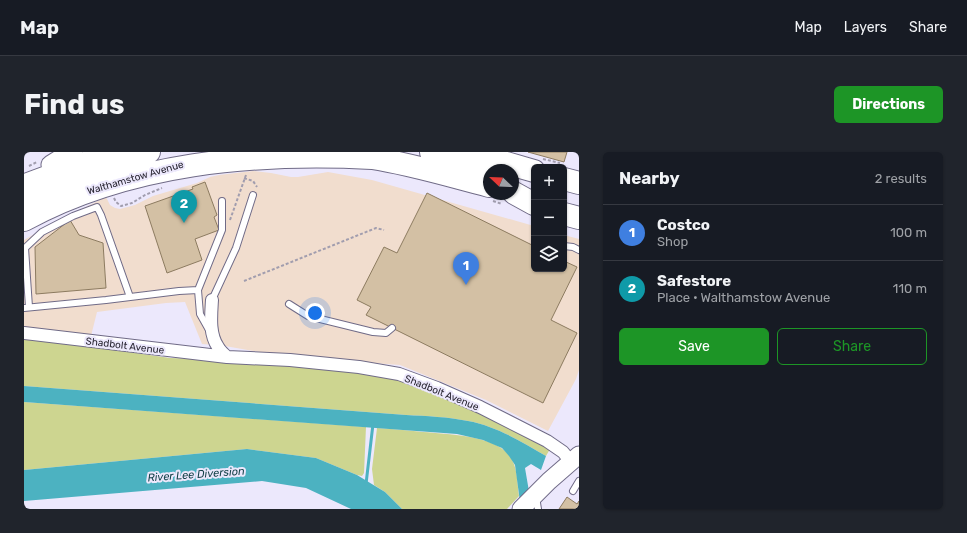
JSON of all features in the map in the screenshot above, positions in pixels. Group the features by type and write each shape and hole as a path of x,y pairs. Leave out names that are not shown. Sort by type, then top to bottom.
{"highway":[{"name":"Walthamstow Avenue","path":"24,200 47,188 102,166 131,156 149,152"},
{"name":"Walthamstow Avenue","path":"24,220 83,192 133,175 187,162 267,152 305,152 344,155 397,162 483,184"},
{"path":"431,152 483,168"},
{"path":"468,152 533,164"},
{"path":"567,174 579,183"},
{"path":"531,183 519,189 531,201"},
{"path":"567,189 579,191"},
{"path":"567,203 579,205"},
{"path":"567,215 579,218"}],"main road":[{"path":"24,180 72,152"},
{"path":"51,165 87,152"},
{"path":"24,184 110,152"}],"street":[{"path":"212,300 210,318 212,335 218,347 227,356"},
{"name":"Shadbolt Avenue","path":"24,333 227,356 290,360 359,367 399,374 437,388 487,410 547,441 575,458"},
{"path":"532,503 549,481 575,458"}],"lane":[{"path":"212,300 236,248 253,195"},
{"path":"212,335 200,314 198,290 222,230 222,201"},
{"path":"130,297 102,215 97,207 73,216 42,232 25,248 26,307 130,297 179,291 198,290"},
{"path":"567,247 579,250"},
{"path":"289,304 308,316 373,332 386,333 392,328"},
{"path":"573,491 579,481"}],"path":[{"path":"244,178 253,181 257,187"},
{"path":"113,197 121,206 132,203 145,195 165,187"},
{"path":"244,281 376,228 384,230"}],"shaded area":[{"path":"253,171 298,177 328,172 372,180 531,225 531,272 567,272 567,236 579,239 579,370 576,379 548,431 486,400 400,365 288,357 225,346 202,344 185,302 97,312 91,336 24,329 24,240 57,221 106,197 110,205 120,209 135,205 153,196 219,175"}],"green space":[{"path":"24,338 170,358 262,361 364,371 415,383 472,407 550,449 546,456 518,440 478,423 430,416 24,386"},
{"path":"24,402 366,427 364,473 362,476 357,475 316,458 247,449 24,470"},
{"path":"377,428 456,435 481,439 492,443 502,448 512,459 516,469 519,496 507,509 402,509 385,492 374,485 372,469"}],"water":[{"path":"24,386 430,416 468,421 499,431 546,456 541,470 531,464 525,468 532,509 521,509 515,465 502,448 483,440 457,434 24,402"},
{"name":"River Lee Diversion","path":"247,449 316,458 357,475 385,492 402,509 351,509 306,488 262,481 24,501 24,470"}],"building":[{"path":"528,152 567,152 564,162"},
{"path":"205,182 217,215 214,217 219,230 195,239 202,260 167,273 145,206 193,189 192,187"},
{"path":"427,193 531,245 531,272 567,272 567,262 577,267 551,320 577,333 543,403 366,315 371,307 357,300 384,247 397,253"},
{"path":"70,220 79,235 103,243 106,288 36,294 35,247"},
{"path":"567,497 577,504 579,501 579,509 559,509"}],"waterway":[{"path":"366,484 373,424"}],"place":[{"name":"Safestore","path":"184,223"},
{"name":"Costco","path":"466,285"}]}
